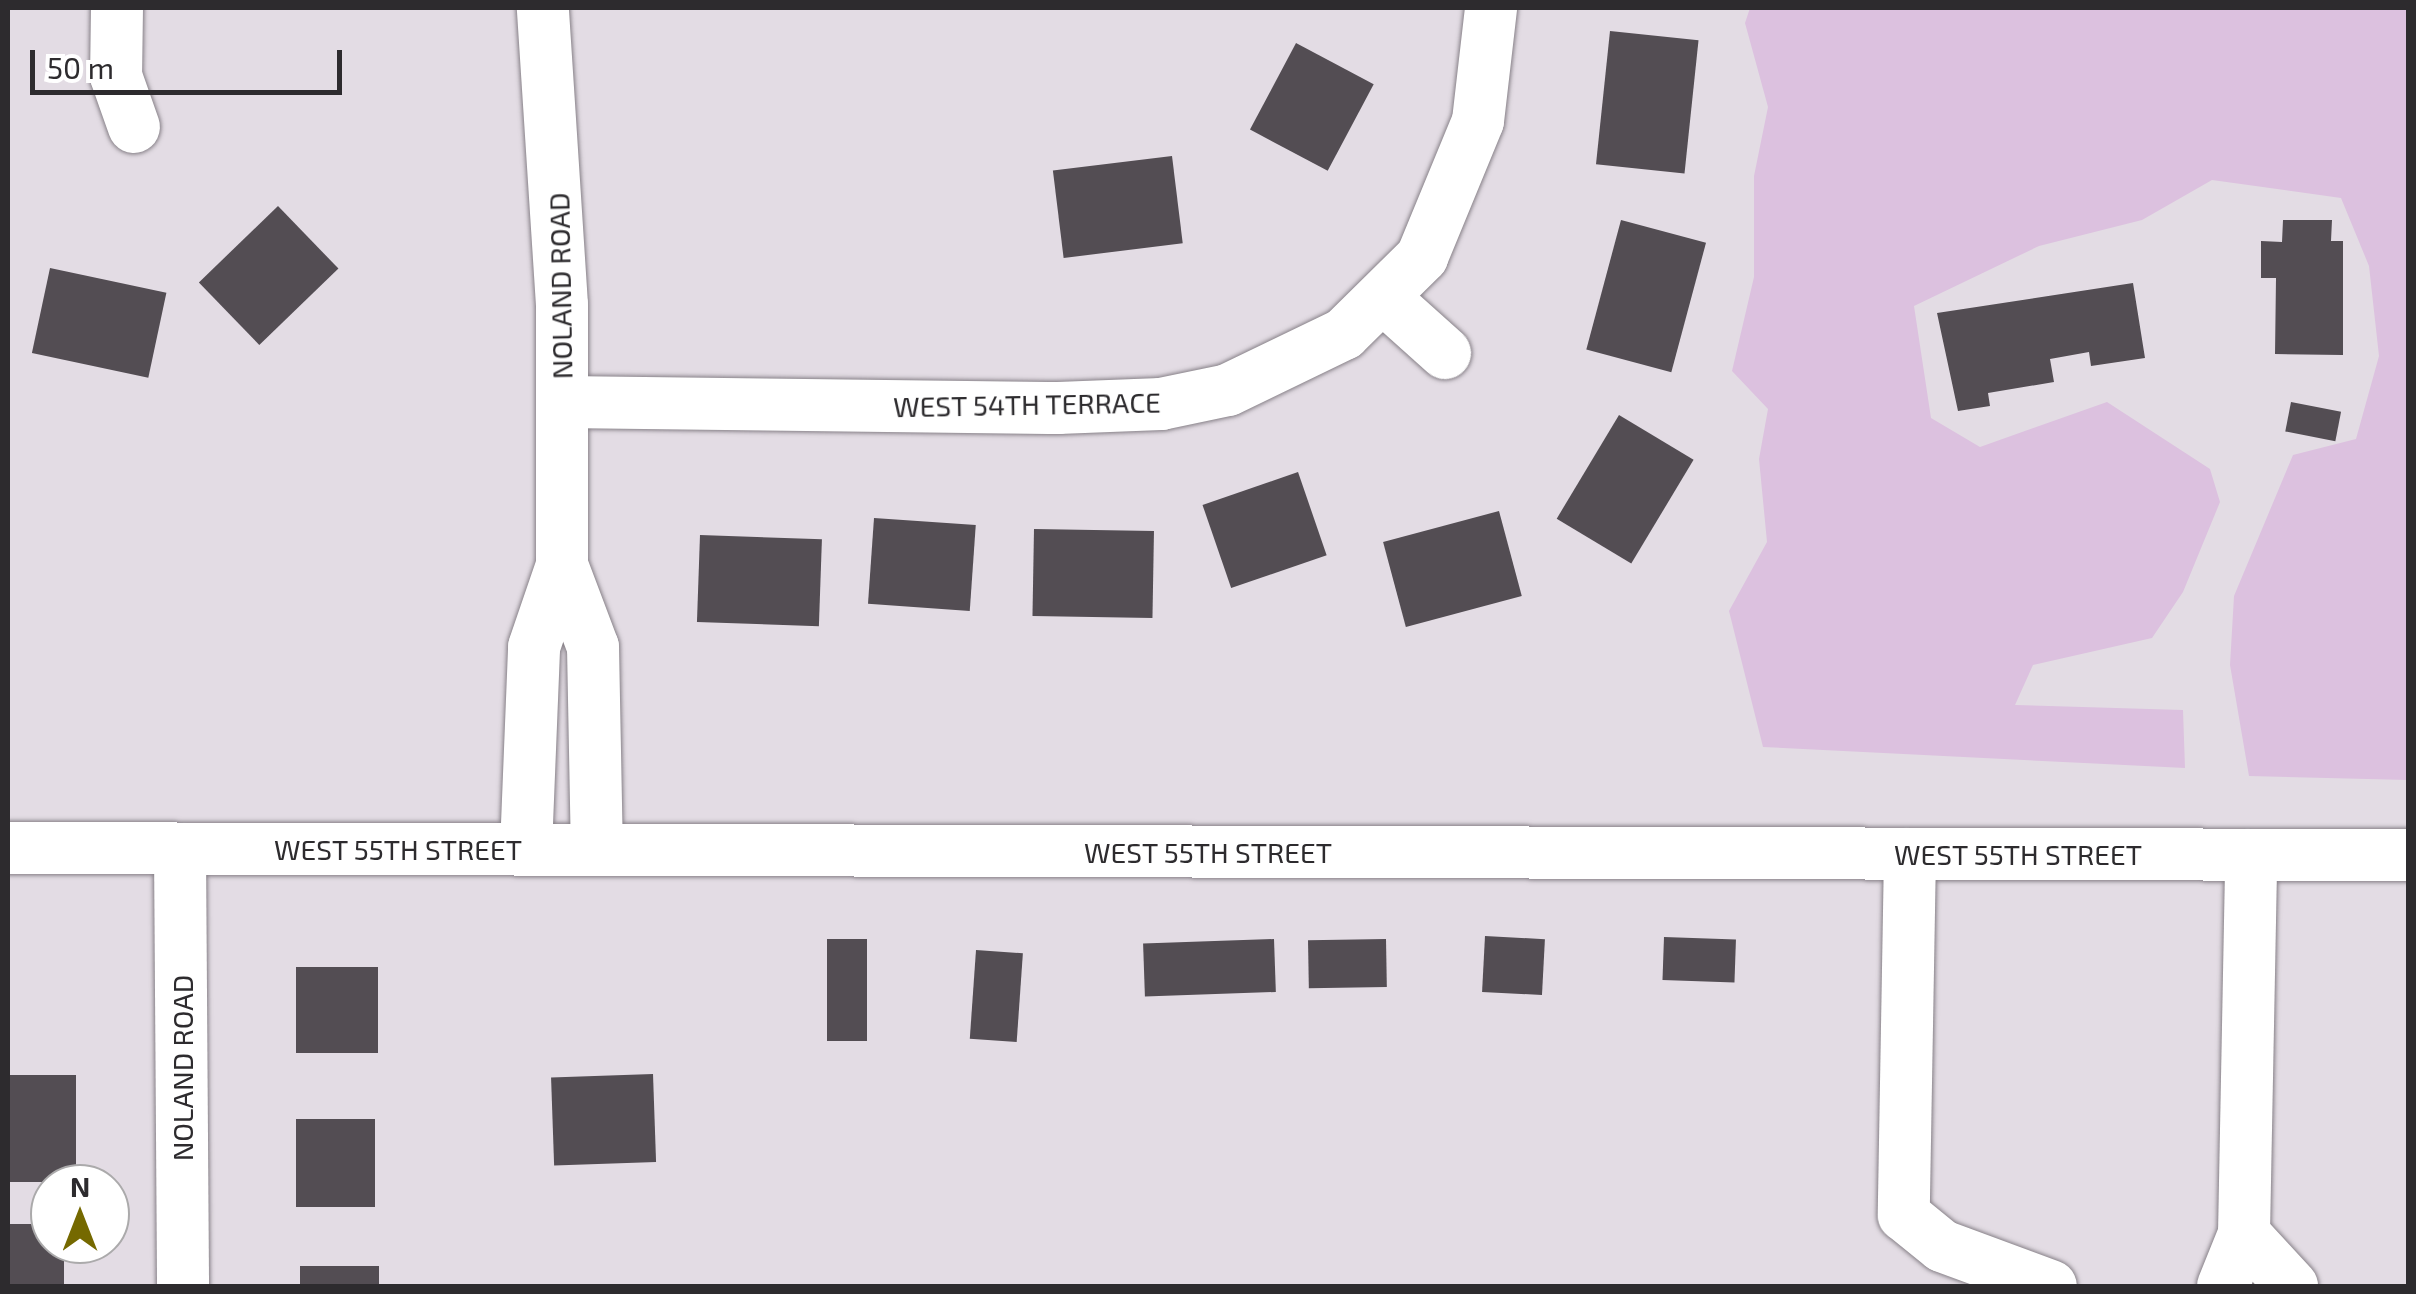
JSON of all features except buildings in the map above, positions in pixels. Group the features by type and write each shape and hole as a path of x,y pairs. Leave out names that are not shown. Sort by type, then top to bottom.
{"street":[{"path":"118,8 116,76 134,128"},
{"name":"NOLAND ROAD","path":"526,849 534,647 562,565 563,402 556,125 543,8"},
{"name":"WEST 54TH TERRACE","path":"563,402 1160,404 1263,374 1387,301 1422,257 1455,186 1478,120 1491,8"},
{"path":"1387,301 1445,353"},
{"name":"NOLAND ROAD","path":"562,565 593,647 597,850"},
{"name":"WEST 55TH STREET","path":"8,848 2408,855"},
{"name":"NOLAND ROAD","path":"180,848 184,1286"},
{"path":"1910,854 1904,1215 1942,1246 2051,1286"},
{"path":"2222,1286 2244,1234 2251,855"},
{"path":"2244,1234 2292,1286"}],"shaded area":[{"path":"1750,8 2408,8 2408,780 2249,776 2230,665 2234,596 2293,455 2356,439 2379,356 2369,266 2341,198 2212,180 2142,220 2039,246 1914,306 1931,418 1980,447 2107,402 2210,469 2220,502 2183,592 2152,638 2033,665 2015,705 2183,710 2185,768 1763,747 1729,611 1767,542 1759,459 1768,409 1732,371 1754,277 1754,176 1768,107 1745,23"}]}
